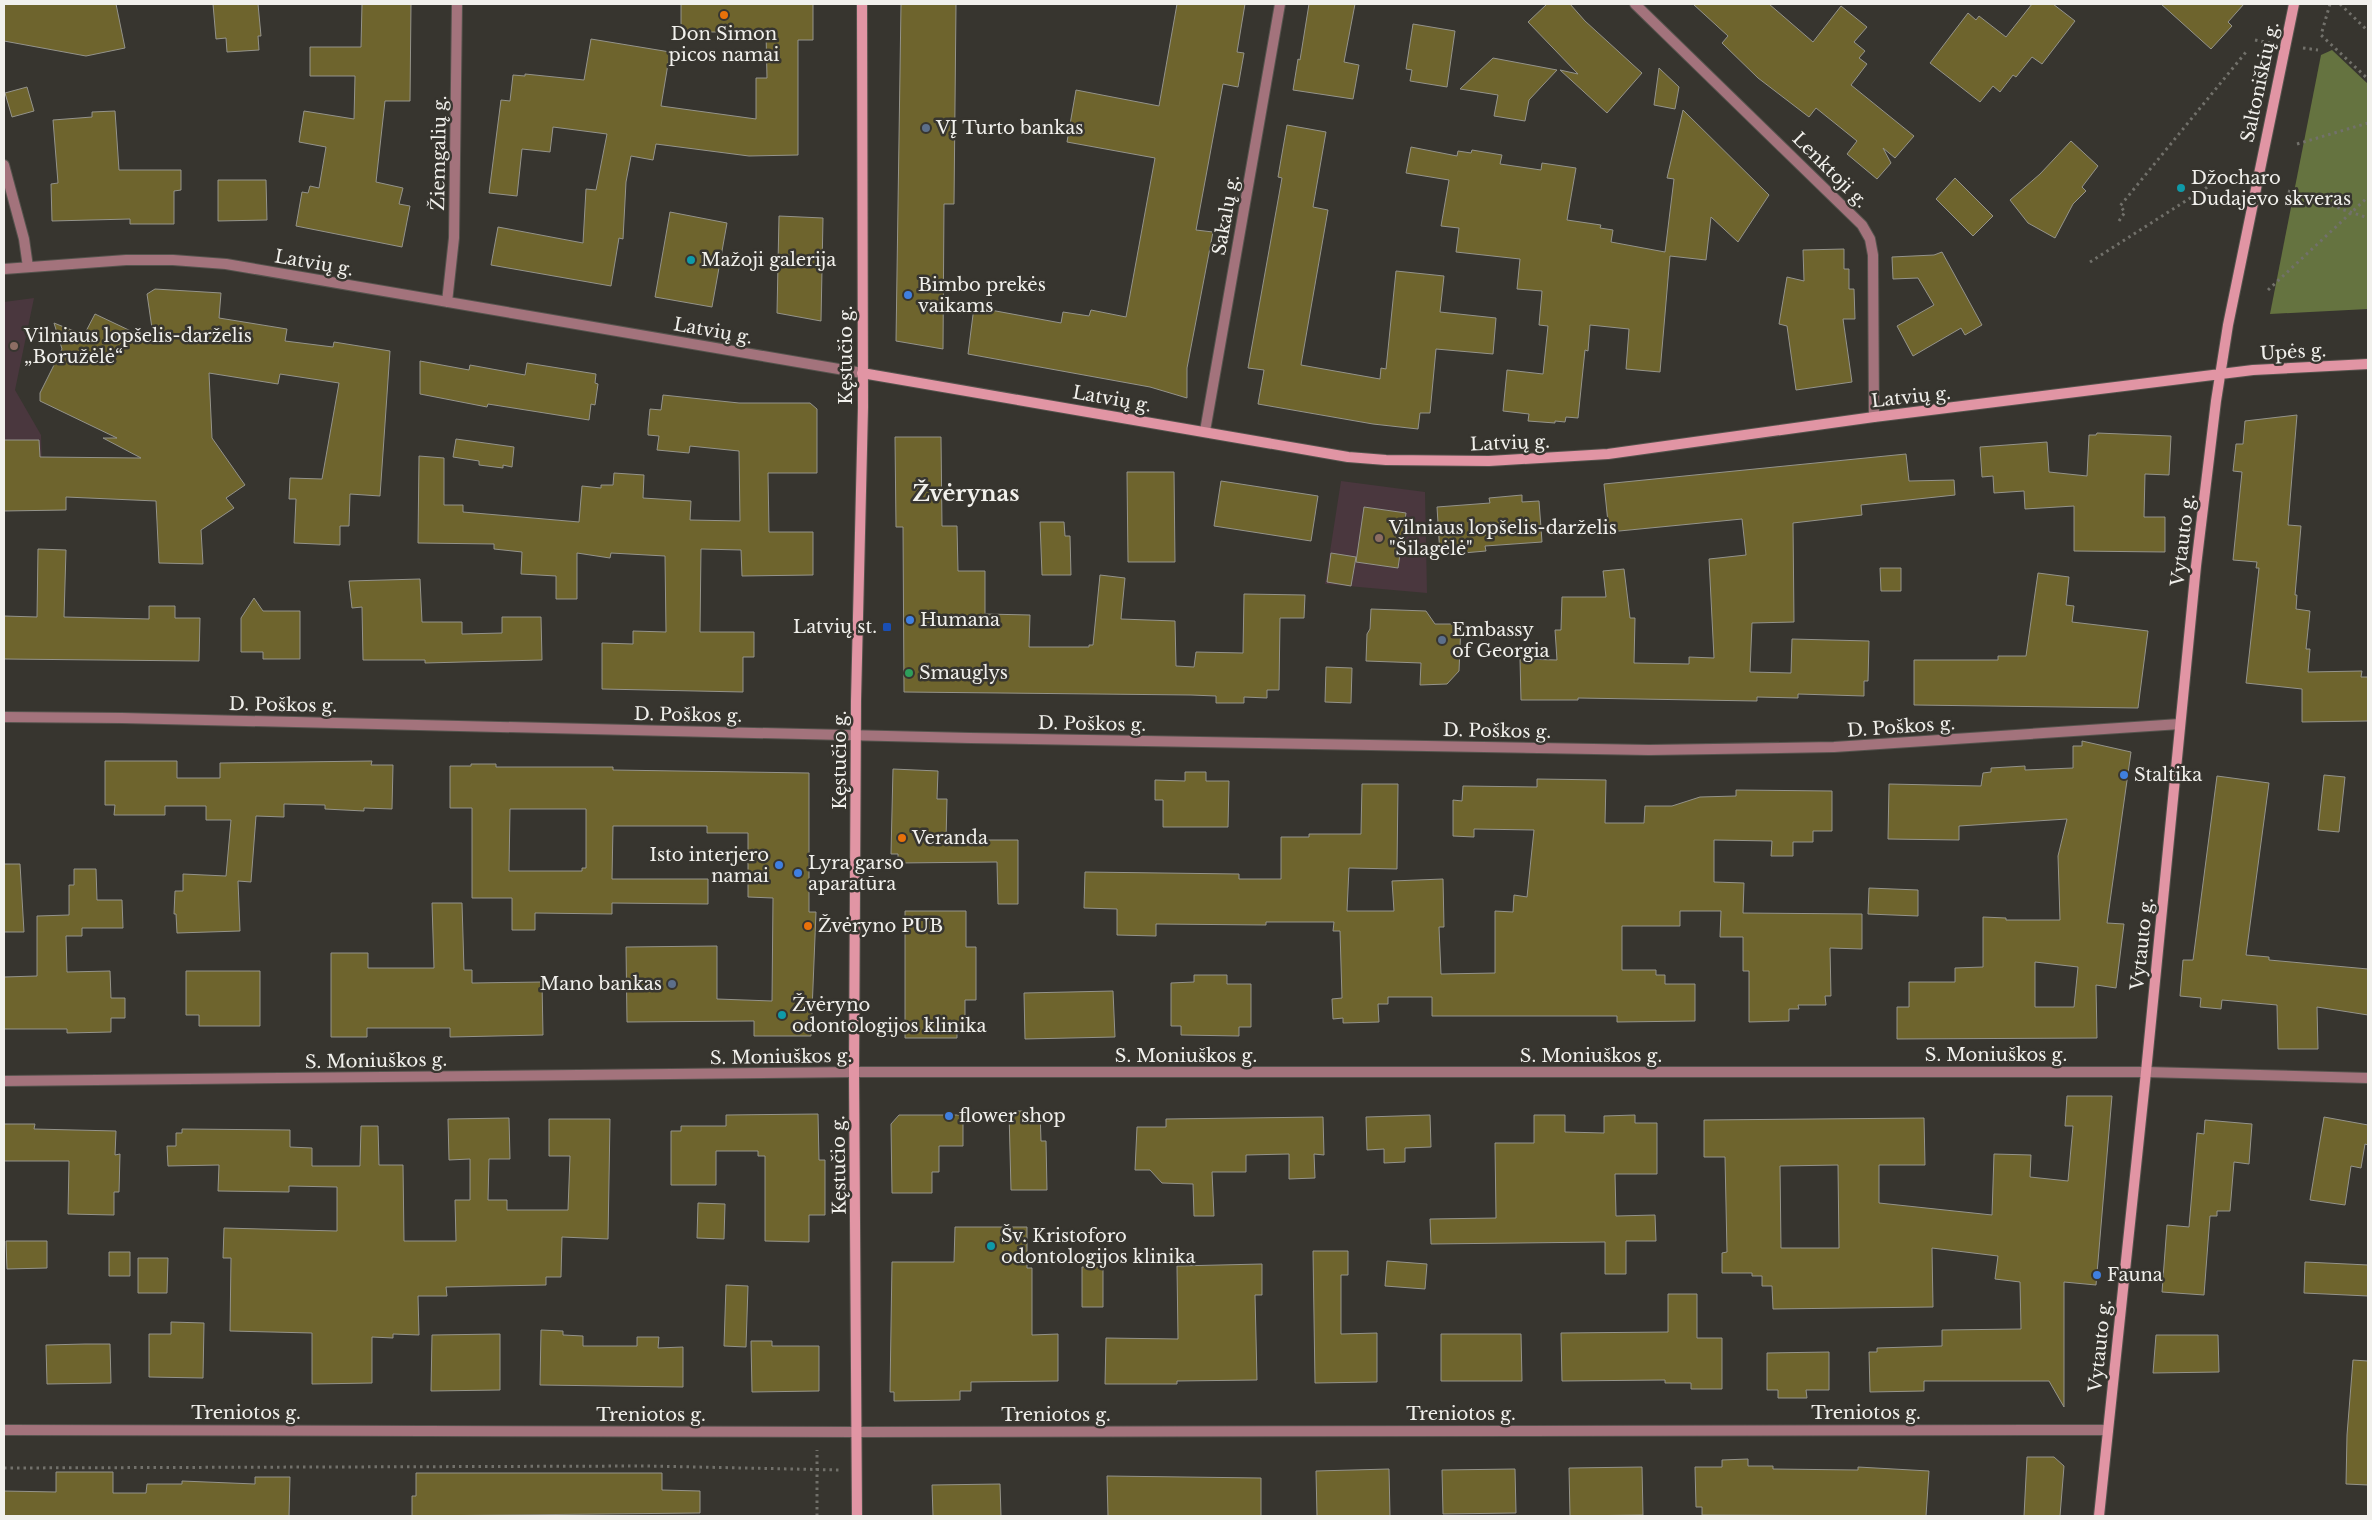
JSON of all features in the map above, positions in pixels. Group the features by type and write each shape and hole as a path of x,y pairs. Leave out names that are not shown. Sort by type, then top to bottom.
{"street":[{"name":"Žiemgalių g.","path":"447,302 454,238 457,4"},
{"name":"Kęstučio g.","path":"857,1516 854,1072 856,735 862,373 862,4"},
{"name":"Sakalų g.","path":"1205,431 1280,4"},
{"name":"Lenktoji g.","path":"1636,4 1862,225 1870,239 1873,255 1874,417"},
{"name":"Saltoniškių g.","path":"2220,374 2262,152 2294,4"},
{"path":"4,165 24,238 28,267"},
{"name":"Latvių g.","path":"4,269 173,260 226,264 1348,456 1386,460 1489,461 1608,454 1874,417 2220,374"},
{"name":"Upės g.","path":"2220,374 2253,370 2368,364"},
{"name":"Vytauto g.","path":"2099,1516 2146,1072 2196,566 2220,374"},
{"name":"D. Poškos g.","path":"4,717 1649,750 1834,747 2180,724"},
{"name":"S. Moniuškos g.","path":"4,1081 854,1072 2146,1072 2368,1078"},
{"name":"Treniotos g.","path":"4,1430 857,1432 2108,1430"}],"path":[{"path":"2330,4 2321,35 2368,78"},
{"path":"2340,4 2368,31"},
{"path":"2119,221 2125,212 2120,206 2246,52"},
{"path":"2297,144 2368,123"},
{"path":"2090,262 2220,179"},
{"path":"2288,191 2368,218"},
{"path":"2268,290 2368,197"},
{"path":"817,1432 817,1516"},
{"path":"4,1468 647,1466 857,1470"}],"shaded area":[{"name":"Vilniaus lopšelis-darželis „Boružėlė“","path":"34,298 15,390 41,435 42,466 4,469 4,302"},
{"name":"Vilniaus lopšelis-darželis \"Šilagėlė\"","path":"1341,481 1425,492 1427,593 1325,584"}],"green space":[{"path":"2332,50 2368,84 2368,309 2270,314 2321,55"}],"building":[{"path":"4,4 116,4 125,48 86,56 4,41"},
{"path":"213,4 258,4 261,36 258,36 259,50 227,52 226,38 216,39"},
{"path":"362,4 411,4 410,101 385,101 376,182 403,188 399,204 410,206 402,247 296,226 302,192 308,193 310,186 319,188 326,147 299,142 304,111 354,119 355,76 310,76 310,47 361,47"},
{"path":"681,4 813,4 813,40 798,40 798,155 749,156 656,144 653,160 631,156 626,182 623,239 619,238 611,286 491,265 498,227 583,243 586,189 596,190 607,134 553,127 550,152 522,149 517,196 489,193 501,100 510,101 513,75 525,76 525,74 584,80 591,39 670,52 661,106 756,119 756,78 767,78 766,32 681,32"},
{"path":"901,4 956,4 954,204 944,204 943,349 896,341"},
{"path":"1177,4 1245,4 1237,52 1244,53 1238,87 1223,84 1196,230 1213,232 1187,368 1187,398 1150,387 968,354 974,307 1061,323 1063,312 1089,316 1091,310 1126,317 1155,158 1067,142 1076,90 1159,106"},
{"path":"1309,4 1355,4 1344,62 1359,65 1353,99 1293,90"},
{"path":"1547,4 1570,4 1585,21 1642,73 1607,113 1560,70 1578,74 1528,22"},
{"path":"1693,4 1769,4 1813,42 1841,6 1867,27 1854,42 1865,51 1859,58 1867,64 1851,85 1914,136 1895,158 1883,148 1891,163 1877,179 1847,154 1857,141 1816,108 1809,117 1758,78 1722,43 1728,36"},
{"path":"2032,4 2053,4 2075,21 2042,64 2032,57 2016,77 2013,75 2000,92 1993,86 1980,102 1930,63 1968,13 1976,20 1979,16 2006,37"},
{"path":"2161,4 2244,4 2228,22 2232,26 2211,49"},
{"path":"1413,24 1455,31 1447,87 1410,81 1412,70 1406,69"},
{"path":"1493,58 1557,70 1529,100 1525,121 1494,116 1498,95 1460,89"},
{"path":"1659,68 1679,87 1675,109 1654,105"},
{"path":"27,87 34,111 12,117 5,93"},
{"path":"1683,110 1769,195 1738,242 1711,217 1706,260 1670,256 1660,372 1626,369 1629,329 1590,325 1588,351 1585,350 1578,418 1566,417 1565,422 1555,421 1555,423 1528,421 1529,414 1503,411 1507,370 1543,374 1548,326 1539,325 1542,291 1517,289 1520,259 1456,252 1459,228 1441,226 1449,180 1406,173 1411,147 1457,156 1458,151 1471,153 1472,150 1502,155 1500,164 1541,170 1542,163 1576,168 1567,220 1601,225 1600,228 1613,230 1611,242 1665,252 1674,179 1667,178"},
{"path":"115,111 119,170 181,170 181,190 174,191 174,224 130,224 130,219 52,221 51,184 58,183 53,120 92,117 92,112"},
{"path":"1287,125 1326,132 1313,207 1328,210 1301,365 1380,379 1381,368 1386,369 1396,271 1444,276 1440,312 1496,318 1493,354 1436,349 1430,413 1420,413 1418,429 1373,424 1258,404 1264,370 1248,368 1282,178 1278,177"},
{"path":"2071,141 2098,166 2082,187 2086,191 2073,204 2055,238 2028,223 2010,200 2040,174"},
{"path":"1955,178 1993,216 1973,236 1936,199"},
{"path":"218,180 266,180 267,220 218,221"},
{"name":"Mažoji galerija","path":"670,212 727,223 712,307 655,297"},
{"path":"779,216 823,218 821,321 777,313"},
{"path":"1844,249 1844,269 1849,269 1849,289 1854,289 1855,319 1843,319 1852,382 1796,390 1787,326 1779,324 1787,277 1804,281 1803,250"},
{"path":"1942,252 1982,325 1965,335 1961,328 1913,356 1897,326 1934,305 1918,278 1893,279 1892,257 1934,255"},
{"path":"155,289 221,293 219,318 287,329 285,341 333,347 334,342 390,351 380,496 350,494 349,526 340,526 340,545 294,543 296,499 289,499 290,478 322,479 339,383 280,374 278,384 209,373 212,438 245,485 226,498 234,508 201,530 203,564 159,563 156,501 66,497 66,510 4,511 4,440 39,440 40,457 141,458 103,438 117,438 40,401 40,393 62,349 54,323 84,335 95,314 154,342 147,294"},
{"path":"420,361 469,370 470,365 525,375 527,363 596,374 595,383 598,384 595,405 591,404 589,420 488,404 487,407 420,394"},
{"path":"663,395 739,403 810,403 817,409 817,473 768,473 769,532 813,532 813,575 742,576 741,550 701,549 700,632 754,632 754,657 743,657 743,692 602,689 602,643 633,644 633,631 666,632 665,556 611,553 610,558 577,553 577,599 556,599 556,576 521,574 522,552 494,549 494,544 418,543 419,456 444,458 444,505 463,505 463,512 579,522 582,486 601,488 601,485 613,485 614,473 644,475 643,498 691,501 690,520 740,521 739,451 690,446 689,453 657,450 659,436 648,435 650,409 661,410"},
{"path":"2297,415 2288,525 2301,526 2295,595 2297,595 2296,609 2310,611 2306,649 2310,649 2308,672 2362,671 2361,677 2368,677 2368,721 2302,722 2302,689 2246,683 2259,568 2256,568 2257,562 2233,560 2242,472 2233,471 2236,444 2243,444 2245,421"},
{"path":"2097,433 2171,436 2169,475 2145,474 2144,517 2165,517 2165,552 2074,551 2074,506 2025,509 2024,491 1994,493 1993,476 1982,477 1980,447 2047,442 2049,472 2087,476 2089,435 2096,435"},
{"path":"895,437 941,437 942,526 957,526 958,571 985,571 985,614 1030,615 1029,647 1089,647 1089,645 1093,645 1100,575 1125,578 1121,619 1175,621 1176,666 1194,667 1196,652 1243,653 1244,594 1305,595 1304,618 1280,618 1279,690 1267,690 1267,698 1244,697 1244,703 1216,703 1216,696 1191,695 904,692 903,527 896,527"},
{"path":"456,439 514,447 512,467 503,465 503,468 479,465 479,461 453,457"},
{"path":"1906,454 1909,481 1954,480 1955,495 1861,505 1862,515 1793,523 1794,622 1752,623 1750,672 1791,673 1792,639 1869,641 1868,681 1864,681 1864,696 1798,694 1798,698 1757,697 1757,701 1578,698 1578,700 1521,700 1520,659 1557,660 1555,630 1561,630 1562,597 1606,597 1603,571 1624,569 1630,618 1635,618 1634,663 1689,664 1689,657 1714,658 1709,559 1746,555 1742,519 1609,532 1604,484"},
{"path":"1127,472 1174,472 1175,562 1128,562"},
{"path":"1221,481 1318,496 1311,541 1214,526"},
{"path":"1522,495 1522,502 1539,501 1542,542 1485,546 1486,551 1440,555 1437,507 1490,503 1489,498"},
{"path":"1364,507 1406,513 1398,568 1356,562"},
{"path":"1040,522 1064,522 1065,536 1070,536 1071,575 1042,575"},
{"path":"38,549 66,550 64,617 149,619 149,606 175,606 175,618 200,618 199,661 4,659 4,616 37,617"},
{"path":"1331,553 1356,557 1351,586 1327,582"},
{"path":"1880,568 1901,568 1901,591 1881,591"},
{"path":"2038,573 2069,577 2066,605 2074,606 2072,622 2148,631 2138,708 1914,705 1914,660 1998,660 1998,656 2026,656"},
{"path":"420,579 422,622 462,622 462,634 502,633 502,617 541,617 542,660 425,663 425,660 363,660 362,607 352,608 349,581"},
{"path":"254,598 263,611 300,611 300,659 263,659 263,652 241,652 241,618"},
{"path":"1371,609 1426,611 1435,624 1461,624 1459,671 1447,684 1420,685 1421,663 1366,661 1367,634 1370,629"},
{"path":"1326,667 1352,668 1351,703 1325,702"},
{"path":"2082,741 2131,752 2107,923 2124,924 2116,988 2096,985 2097,1038 1897,1039 1897,1007 1909,1007 1909,982 1955,982 1955,968 1983,967 1983,917 2006,918 2006,920 2060,920 2058,856 2067,819 1959,826 1959,840 1888,839 1889,784 1981,786 1983,773 1991,772 1991,768 2025,766 2025,770 2073,768 2073,746 2082,746","holes":["2035,962 2078,967 2074,1007 2035,1007"]},
{"path":"105,761 177,761 177,778 220,778 220,763 372,761 371,765 393,765 392,809 364,808 364,811 325,809 325,805 284,804 284,817 256,816 251,882 238,881 240,931 177,933 176,914 174,914 175,891 183,891 183,874 226,876 231,820 206,820 206,806 165,806 165,815 114,815 115,805 105,805"},
{"path":"471,764 496,764 496,767 613,767 613,770 809,773 809,912 816,912 811,1036 754,1036 754,1021 627,1022 626,947 717,946 717,999 772,1001 773,898 748,897 748,833 707,833 707,826 613,826 612,879 708,879 708,904 612,903 612,914 535,913 535,930 512,930 512,898 472,898 472,808 450,808 450,766 471,766","holes":["510,809 586,809 586,868 582,868 582,871 509,871"]},
{"path":"893,769 938,771 937,799 947,799 946,840 1018,840 1018,904 998,904 997,862 898,863 898,854 891,854"},
{"path":"1185,772 1206,772 1206,781 1229,781 1228,827 1163,827 1163,800 1155,800 1155,780 1185,781"},
{"path":"2324,775 2345,777 2339,832 2318,830"},
{"path":"2217,776 2269,783 2246,955 2269,957 2269,960 2368,969 2368,1015 2317,1007 2318,1049 2278,1049 2277,1005 2222,1000 2221,1009 2200,1007 2201,998 2180,996 2183,960 2193,960"},
{"path":"1537,779 1606,780 1605,823 1644,823 1645,806 1672,806 1700,797 1736,796 1736,790 1832,791 1832,831 1813,831 1813,842 1793,842 1793,856 1771,856 1772,841 1714,840 1714,882 1744,883 1743,913 1862,914 1862,949 1830,948 1831,996 1825,996 1826,1005 1798,1005 1799,1009 1789,1009 1789,1021 1749,1022 1749,971 1743,971 1743,937 1720,937 1721,911 1680,911 1680,926 1622,926 1622,970 1656,970 1656,975 1665,975 1665,984 1695,984 1695,1021 1617,1022 1617,1016 1432,1016 1432,997 1388,997 1388,1004 1378,1004 1379,1022 1343,1023 1343,1018 1333,1019 1332,999 1342,998 1340,931 1333,931 1334,922 1266,922 1266,925 1156,924 1156,936 1117,935 1117,909 1084,908 1085,872 1239,874 1239,879 1281,879 1281,837 1309,837 1309,834 1361,834 1362,784 1398,784 1397,869 1349,868 1347,911 1394,911 1392,881 1443,879 1444,927 1439,927 1441,974 1495,973 1495,911 1513,912 1514,895 1527,897 1534,830 1474,829 1474,837 1453,836 1453,800 1462,801 1463,786 1537,787"},
{"path":"4,864 20,864 24,932 4,932"},
{"path":"74,869 96,869 97,900 122,900 123,928 82,928 82,936 66,936 67,972 110,971 111,998 125,998 125,1018 111,1018 111,1032 67,1033 67,1029 4,1029 4,977 37,976 37,916 69,915 69,885 74,885"},
{"path":"1869,888 1918,890 1918,916 1868,914"},
{"path":"432,903 462,903 464,970 472,970 472,983 542,982 543,1035 450,1037 450,1028 367,1028 367,1037 331,1037 331,953 368,953 368,968 434,968"},
{"path":"905,911 966,911 966,947 976,947 976,1000 965,1000 965,1024 957,1024 957,1038 905,1038"},
{"path":"186,971 260,971 260,1026 199,1026 199,1015 186,1015"},
{"path":"1194,975 1227,975 1227,984 1251,984 1251,1027 1239,1027 1239,1036 1181,1035 1181,1026 1171,1026 1171,983 1194,982"},
{"path":"1113,991 1115,1037 1025,1039 1024,993"},
{"path":"2067,1096 2112,1096 2096,1285 2064,1282 2064,1407 2049,1381 1924,1381 1924,1391 1870,1392 1869,1352 1877,1352 1877,1348 1942,1346 1942,1330 2021,1329 2020,1282 1995,1279 1998,1256 1932,1248 1933,1307 1773,1309 1772,1286 1762,1286 1762,1276 1752,1276 1752,1273 1722,1273 1722,1253 1727,1252 1725,1157 1704,1157 1704,1120 1924,1118 1925,1165 1879,1165 1879,1203 1992,1215 1994,1154 2031,1155 2030,1177 2068,1181 2073,1126 2065,1126","holes":["1838,1165 1839,1248 1781,1248 1780,1166"]},
{"path":"1009,1111 1040,1111 1041,1141 1046,1141 1047,1190 1011,1190"},
{"path":"818,1114 819,1160 825,1160 825,1215 809,1215 809,1242 765,1241 765,1156 758,1156 758,1151 716,1151 716,1185 671,1185 671,1131 681,1131 681,1126 726,1126 726,1115"},
{"path":"899,1115 963,1115 963,1146 939,1146 939,1172 932,1172 932,1193 892,1193 891,1124"},
{"path":"1430,1115 1431,1147 1405,1148 1405,1162 1384,1163 1384,1149 1367,1150 1366,1117"},
{"path":"1534,1115 1565,1115 1565,1132 1604,1133 1604,1116 1635,1115 1635,1123 1657,1123 1657,1174 1615,1174 1616,1216 1655,1215 1656,1241 1626,1241 1626,1274 1605,1274 1605,1242 1431,1244 1430,1219 1496,1218 1495,1143 1534,1143"},
{"path":"1323,1117 1324,1155 1314,1154 1315,1178 1289,1179 1289,1154 1246,1155 1246,1172 1212,1172 1214,1216 1194,1216 1193,1184 1162,1183 1150,1170 1135,1170 1137,1127 1166,1127 1166,1119"},
{"path":"2324,1117 2368,1125 2368,1145 2365,1144 2361,1168 2351,1166 2345,1205 2310,1200"},
{"path":"509,1118 510,1159 489,1159 488,1200 507,1200 507,1210 568,1210 570,1156 549,1156 549,1119 610,1119 608,1239 562,1237 561,1277 546,1277 546,1285 446,1287 447,1296 418,1296 419,1335 393,1334 393,1338 372,1337 372,1383 312,1384 312,1333 230,1331 231,1258 223,1258 224,1228 337,1231 337,1187 289,1186 289,1192 218,1191 219,1165 168,1166 167,1146 176,1146 176,1133 182,1133 182,1129 290,1130 290,1147 312,1148 312,1166 360,1166 361,1126 378,1126 379,1165 403,1165 404,1241 456,1241 455,1200 470,1200 470,1159 449,1160 448,1119"},
{"path":"2205,1120 2252,1124 2249,1164 2234,1162 2230,1211 2217,1211 2217,1216 2210,1216 2204,1295 2162,1292 2167,1225 2189,1227 2197,1133 2204,1134"},
{"path":"4,1124 35,1124 34,1129 116,1131 115,1155 120,1154 119,1192 114,1192 114,1215 68,1214 69,1161 4,1161"},
{"path":"698,1203 725,1204 724,1239 697,1238"},
{"path":"955,1227 1027,1227 1027,1268 1032,1268 1032,1335 1058,1334 1058,1381 971,1382 971,1391 960,1391 960,1400 894,1401 894,1392 890,1392 892,1262 954,1262"},
{"path":"6,1241 47,1241 47,1268 7,1269"},
{"path":"1313,1251 1348,1251 1348,1275 1341,1275 1341,1334 1377,1333 1377,1382 1315,1383"},
{"path":"109,1252 130,1252 130,1276 109,1276"},
{"path":"138,1258 168,1258 167,1293 138,1293"},
{"path":"1387,1261 1427,1264 1425,1289 1385,1286"},
{"path":"2305,1262 2368,1265 2368,1296 2304,1293"},
{"path":"1262,1264 1262,1295 1255,1295 1257,1380 1177,1381 1177,1384 1105,1384 1106,1338 1178,1339 1177,1266"},
{"path":"1082,1267 1103,1267 1103,1307 1082,1307"},
{"path":"726,1285 748,1286 746,1347 724,1346"},
{"path":"1668,1294 1697,1294 1697,1338 1722,1338 1722,1389 1691,1389 1691,1383 1665,1383 1665,1380 1562,1381 1561,1333 1668,1332"},
{"path":"171,1322 204,1323 203,1378 149,1377 149,1334 171,1334"},
{"path":"541,1330 563,1331 563,1335 583,1336 583,1346 637,1346 637,1337 659,1337 658,1348 683,1347 683,1387 540,1385"},
{"path":"500,1334 500,1390 431,1391 432,1335"},
{"path":"1441,1334 1521,1334 1522,1381 1441,1381"},
{"path":"2156,1335 2218,1335 2219,1372 2153,1373"},
{"path":"751,1341 772,1341 772,1346 819,1346 819,1391 752,1392"},
{"path":"110,1344 111,1383 47,1384 46,1345"},
{"path":"1829,1352 1829,1390 1806,1390 1807,1398 1778,1398 1778,1390 1767,1390 1767,1353"},
{"path":"2353,1360 2368,1361 2368,1485 2346,1484 2347,1435"},
{"path":"2027,1457 2054,1457 2064,1466 2060,1516 2024,1516"},
{"path":"1748,1459 1748,1466 1773,1466 1773,1469 1858,1470 1858,1467 1929,1471 1926,1516 1702,1515 1702,1507 1696,1507 1695,1467 1722,1467 1722,1460"},
{"path":"1642,1467 1643,1515 1570,1516 1569,1468"},
{"path":"1389,1469 1390,1516 1317,1516 1316,1471"},
{"path":"1515,1469 1516,1513 1443,1514 1442,1470"},
{"path":"56,1472 113,1472 113,1493 146,1493 147,1484 182,1484 182,1481 255,1484 255,1477 290,1477 289,1516 4,1516 4,1491 56,1492"},
{"path":"416,1473 662,1473 662,1490 700,1491 700,1513 412,1516 412,1496 416,1496"},
{"path":"1107,1476 1261,1478 1261,1516 1108,1516"},
{"path":"1000,1484 1001,1516 933,1516 932,1485"}],"place":[{"name":"Don Simon picos namai","path":"724,15"},
{"name":"VĮ Turto bankas","path":"926,128"},
{"name":"Džocharo Dudajevo skveras","path":"2181,188"},
{"name":"Mažoji galerija","path":"691,260"},
{"name":"Bimbo prekės vaikams","path":"908,295"},
{"name":"Vilniaus lopšelis-darželis „Boružėlė“","path":"14,346"},
{"name":"Vilniaus lopšelis-darželis \"Šilagėlė\"","path":"1379,538"},
{"name":"Humana","path":"910,620"},
{"name":"Latvių st.","path":"887,627"},
{"name":"Embassy of Georgia","path":"1442,640"},
{"name":"Smauglys","path":"909,673"},
{"name":"Staltika","path":"2124,775"},
{"name":"Veranda","path":"902,838"},
{"name":"Isto interjero namai","path":"779,865"},
{"name":"Lyra garso aparatūra","path":"798,873"},
{"name":"Žvėryno PUB","path":"808,926"},
{"name":"Mano bankas","path":"672,984"},
{"name":"Žvėryno odontologijos klinika","path":"782,1015"},
{"name":"flower shop","path":"949,1116"},
{"name":"Šv. Kristoforo odontologijos klinika","path":"991,1246"},
{"name":"Fauna","path":"2097,1275"}],"district":[{"name":"Žvėrynas","path":"966,493"}]}
